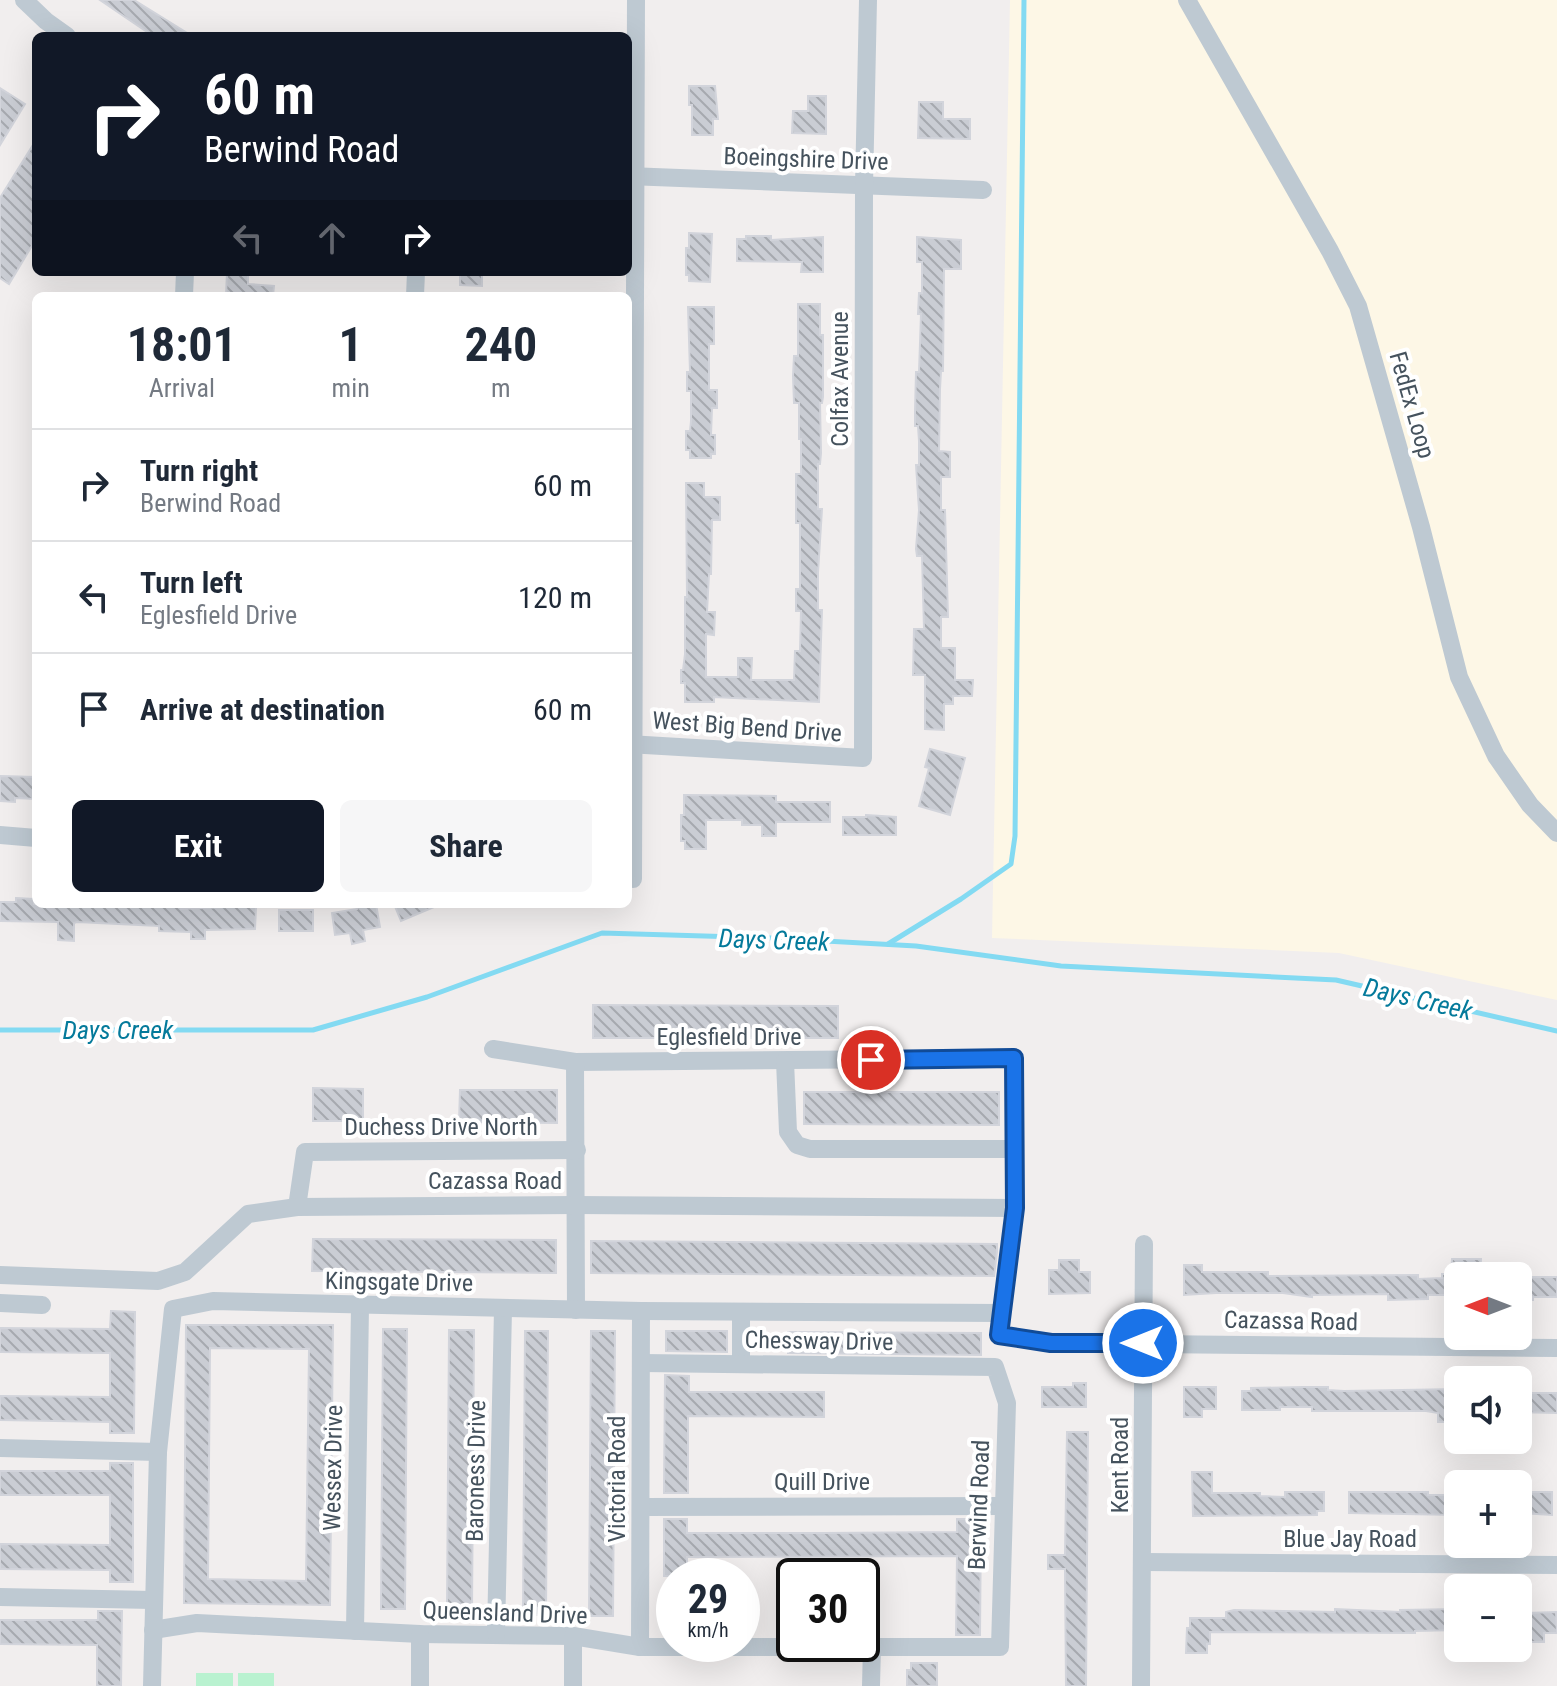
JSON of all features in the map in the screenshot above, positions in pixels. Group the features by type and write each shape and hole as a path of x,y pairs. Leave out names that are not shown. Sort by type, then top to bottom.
{"street":[{"path":"24,0 61,32"},
{"path":"632,141 636,0"},
{"name":"Colfax Avenue","path":"863,758 864,186 868,0"},
{"name":"FedEx Loop","path":"1187,0 1358,306 1421,527 1459,677 1496,756 1530,805 1557,833"},
{"name":"Boeingshire Drive","path":"632,176 983,190"},
{"name":"West Big Bend Drive","path":"632,744 863,758"},
{"path":"632,812 633,879"},
{"path":"0,835 32,838"},
{"name":"Eglesfield Drive","path":"493,1049 575,1062 1014,1058 1013,1149"},
{"path":"785,1061 788,1132 797,1145 810,1149 1013,1149 1015,1208 1002,1313"},
{"path":"575,1062 576,1310"},
{"name":"Duchess Drive North","path":"297,1207 305,1152 577,1150"},
{"name":"Cazassa Road","path":"0,1275 158,1281 185,1272 248,1214 297,1207 1015,1208"},
{"name":"Kent Road","path":"1141,1686 1144,1244"},
{"name":"Kingsgate Drive","path":"152,1686 158,1452 173,1309 213,1301 503,1309 1002,1313"},
{"path":"0,1303 42,1305"},
{"name":"Wessex Drive","path":"355,1631 360,1306"},
{"name":"Baroness Drive","path":"496,1634 503,1309"},
{"name":"Victoria Road","path":"640,1647 641,1311"},
{"path":"741,1312 741,1364"},
{"name":"Cazassa Road","path":"1002,1313 999,1335 1051,1343 1557,1348"},
{"name":"Chessway Drive","path":"642,1363 995,1367"},
{"name":"Berwind Road","path":"995,1367 1007,1403 1000,1647"},
{"path":"0,1448 158,1452"},
{"name":"Quill Drive","path":"641,1507 1002,1506"},
{"name":"Blue Jay Road","path":"1144,1562 1557,1565"},
{"path":"0,1597 153,1600"},
{"name":"Queensland Drive","path":"153,1630 197,1623 420,1634 573,1636 640,1647 776,1646"},
{"path":"420,1634 420,1686"},
{"path":"573,1636 573,1686"},
{"name":"Queensland Drive","path":"880,1646 1000,1647"},
{"path":"871,1686 872,1662"}],"shaded area":[{"path":"1010,0 1557,0 1557,1000 1339,953 992,938"}],"green space":[{"path":"196,1673 233,1673 233,1686 196,1686"},
{"path":"238,1673 274,1673 274,1686 238,1686"}],"building":[{"path":"100,0 134,0 186,32 147,32"},
{"path":"689,86 715,86 718,119 713,119 713,135 692,135"},
{"path":"0,88 25,104 0,145"},
{"path":"808,96 826,96 826,134 792,133 793,111 808,111"},
{"path":"919,102 943,102 943,119 970,119 970,139 918,138"},
{"path":"32,146 32,246 9,284 0,278 0,198"},
{"path":"689,233 712,234 710,282 689,281 689,275 686,275"},
{"path":"746,236 771,236 771,240 823,237 823,272 801,272 802,262 737,261 737,239 746,239"},
{"path":"917,237 961,240 961,269 944,269 939,451 950,452 950,477 941,477 948,617 941,617 941,648 955,648 955,680 973,680 972,696 953,696 953,704 944,704 944,730 925,729 925,675 913,675 914,629 924,629 922,556 917,556 916,549 919,441 915,412 921,314 918,314 919,293 922,293 922,262 917,262"},
{"path":"227,276 248,276 248,284 274,286 273,292 226,292"},
{"path":"460,276 482,276 482,286 460,285"},
{"path":"798,304 820,304 820,335 823,335 821,453 818,464 818,509 822,509 818,573 818,610 822,610 819,702 714,697 714,702 685,702 681,670 685,654 687,597 686,483 704,483 704,497 720,497 720,520 712,520 707,612 715,612 714,635 706,634 706,677 738,677 738,658 752,658 751,680 794,680 795,651 800,651 801,611 796,611 796,589 800,589 800,523 796,523 796,474 801,474 801,439 799,403 794,403 793,376 794,356 798,356"},
{"path":"688,307 714,307 714,344 709,344 709,390 717,390 717,408 712,408 711,435 715,435 715,454 711,454 711,458 690,458 690,450 686,450 686,431 690,431 691,421 691,391 687,391 687,372 690,372"},
{"path":"930,749 965,758 950,815 919,806 929,768 925,767"},
{"path":"0,776 32,777 32,799 0,801"},
{"path":"684,795 776,796 776,802 830,802 830,822 776,822 776,836 762,836 762,825 742,825 742,820 706,820 706,849 685,849 685,841 681,841"},
{"path":"843,817 896,817 896,835 843,835"},
{"path":"16,898 32,899 32,908 256,908 255,929 205,930 205,939 191,939 191,932 159,931 159,926 77,922 74,923 74,941 58,940 58,922 0,921 0,902 16,902"},
{"path":"377,908 380,927 363,930 365,941 352,944 350,933 335,935 332,913"},
{"path":"396,908 432,908 401,921"},
{"path":"279,910 313,910 313,931 279,931"},
{"path":"593,1005 838,1006 838,1038 593,1038"},
{"path":"313,1088 363,1089 363,1121 313,1121"},
{"path":"460,1090 557,1090 557,1123 459,1122"},
{"path":"804,1092 999,1092 999,1125 804,1124"},
{"path":"313,1239 556,1240 556,1273 312,1271"},
{"path":"591,1241 997,1244 997,1252 994,1276 591,1273"},
{"path":"1452,1259 1481,1259 1481,1262 1452,1262"},
{"path":"1059,1260 1079,1260 1079,1272 1090,1272 1090,1293 1049,1294 1049,1270 1059,1270"},
{"path":"1184,1265 1202,1265 1202,1272 1268,1272 1268,1276 1418,1275 1418,1279 1442,1278 1442,1274 1444,1295 1428,1295 1428,1299 1388,1300 1388,1294 1312,1297 1283,1293 1184,1295"},
{"path":"1532,1277 1557,1277 1557,1297 1533,1297 1533,1300"},
{"path":"111,1311 135,1312 134,1433 110,1433 110,1422 0,1420 0,1396 110,1397 110,1353 0,1352 0,1328 110,1329"},
{"path":"186,1325 333,1325 330,1605 184,1603","holes":["210,1348 309,1349 306,1581 208,1579"]},
{"path":"383,1329 407,1329 405,1609 381,1609"},
{"path":"449,1330 474,1330 472,1610 447,1610"},
{"path":"525,1331 548,1331 546,1615 523,1615"},
{"path":"591,1331 615,1331 613,1616 589,1616"},
{"path":"666,1331 727,1331 727,1352 666,1351"},
{"path":"788,1332 981,1333 981,1355 788,1353"},
{"path":"665,1375 689,1376 689,1392 824,1392 824,1417 688,1416 688,1493 664,1493"},
{"path":"1073,1383 1086,1383 1086,1407 1042,1407 1042,1387 1073,1387"},
{"path":"1184,1387 1216,1387 1216,1409 1202,1409 1202,1417 1184,1417"},
{"path":"1251,1388 1444,1389 1444,1422 1438,1422 1438,1413 1426,1411 1312,1411 1312,1407 1242,1410 1242,1391 1251,1391"},
{"path":"1532,1393 1557,1393 1557,1413 1532,1412"},
{"path":"1067,1432 1088,1432 1086,1686 1066,1686 1065,1569 1048,1569 1048,1555 1065,1555"},
{"path":"110,1463 133,1463 133,1582 110,1582 110,1570 0,1569 0,1544 110,1545 110,1495 0,1495 0,1471 110,1471"},
{"path":"1192,1472 1212,1472 1212,1493 1260,1493 1260,1496 1285,1497 1285,1492 1324,1492 1324,1511 1317,1511 1317,1515 1193,1516"},
{"path":"1349,1492 1428,1492 1428,1495 1444,1495 1444,1515 1349,1513"},
{"path":"1532,1492 1552,1492 1552,1515 1532,1514"},
{"path":"664,1519 687,1519 687,1533 824,1533 957,1532 957,1519 981,1519 980,1635 956,1635 957,1556 664,1558"},
{"path":"1335,1609 1400,1612 1444,1609 1444,1630 1415,1633 1210,1632 1207,1653 1186,1653 1190,1618 1226,1618 1226,1612 1234,1610 1335,1612"},
{"path":"98,1611 122,1611 121,1686 97,1686 97,1645 0,1644 0,1620 98,1620"},
{"path":"1556,1612 1557,1633 1544,1633 1544,1642 1532,1642 1532,1613"},
{"path":"911,1663 937,1663 937,1686 907,1686 907,1670 911,1670"}],"waterway":[{"path":"888,944 1011,864 1015,836 1024,0"},
{"name":"Days Creek","path":"0,1030 313,1030 427,997 602,933 916,946 1061,966 1336,980 1557,1031"}],"route":[{"path":"871,1060 1014,1058 1015,1208 999,1335 1051,1343 1143,1343"}]}
